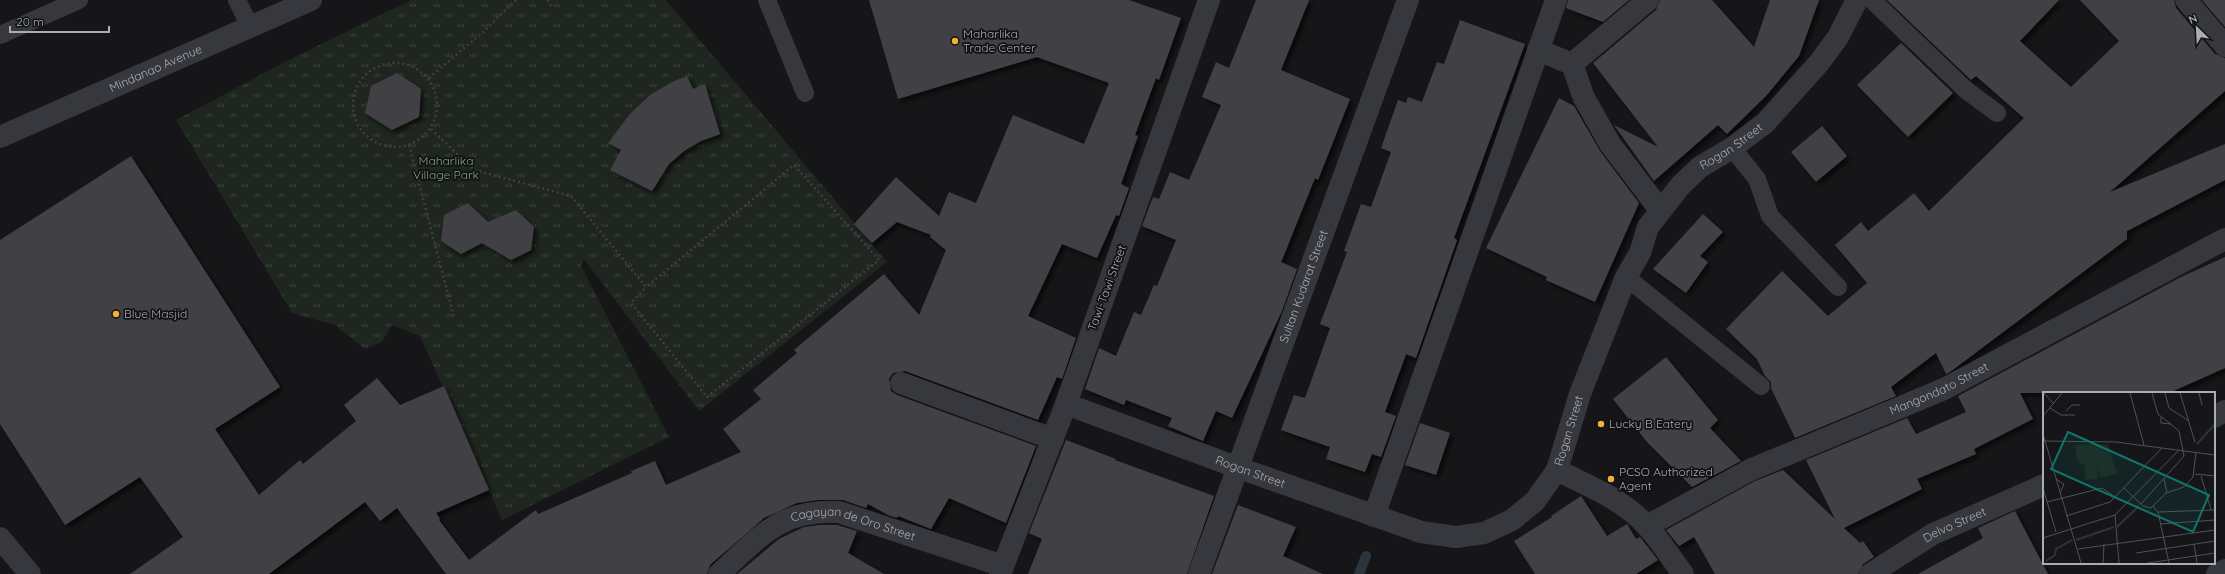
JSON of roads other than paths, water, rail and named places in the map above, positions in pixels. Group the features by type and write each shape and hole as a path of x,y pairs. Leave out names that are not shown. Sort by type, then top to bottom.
{"street":[{"name":"Mindanao Avenue","path":"0,137 311,0"},
{"name":"Tawi-Tawi Street","path":"1001,570 1066,404 1209,0"},
{"name":"Sultan Kudarat Street","path":"1199,574 1239,468 1408,0"},
{"path":"1374,516 1556,0"},
{"path":"1572,64 1648,0"},
{"name":"Rogan Street","path":"1066,404 1239,468 1421,532 1456,537 1484,533 1512,520 1535,501 1556,470 1580,394 1626,277 1640,253 1648,227 1660,210 1700,167 1732,148 1764,123 1819,63 1838,37 1857,0"},
{"path":"2186,0 2225,46"},
{"path":"1538,50 1572,64 1584,98 1610,144 1660,210"},
{"name":"Mangondato Street","path":"1648,526 1750,470 1944,389 2225,239"},
{"path":"901,383 1053,439"},
{"path":"2215,416 2225,411"},
{"path":"1556,470 1614,498 1633,512 1648,526 1683,574"},
{"name":"Delvo Street","path":"1870,574 1932,534 2043,485"},
{"name":"Cagayan de Oro Street","path":"719,574 779,523 798,514 819,511 839,512 1001,570"},
{"path":"0,538 30,574"},
{"path":"2217,574 2225,570"}],"lane":[{"path":"0,35 79,0"},
{"path":"237,0 250,26"},
{"path":"767,0 805,93"},
{"path":"1872,0 1966,90 1997,113"},
{"path":"1732,148 1757,179 1770,216 1838,287"},
{"path":"1626,277 1762,386"}],"waterway":[{"path":"1359,574 1366,556"}],"place":[{"name":"Maharlika Trade Center","path":"955,41"},
{"name":"Blue Masjid","path":"116,314"},
{"name":"Lucky B Eatery","path":"1601,424"},
{"name":"PCSO Authorized Agent","path":"1611,479"}],"park label":[{"name":"Maharlika Village Park","path":"446,168"}]}
